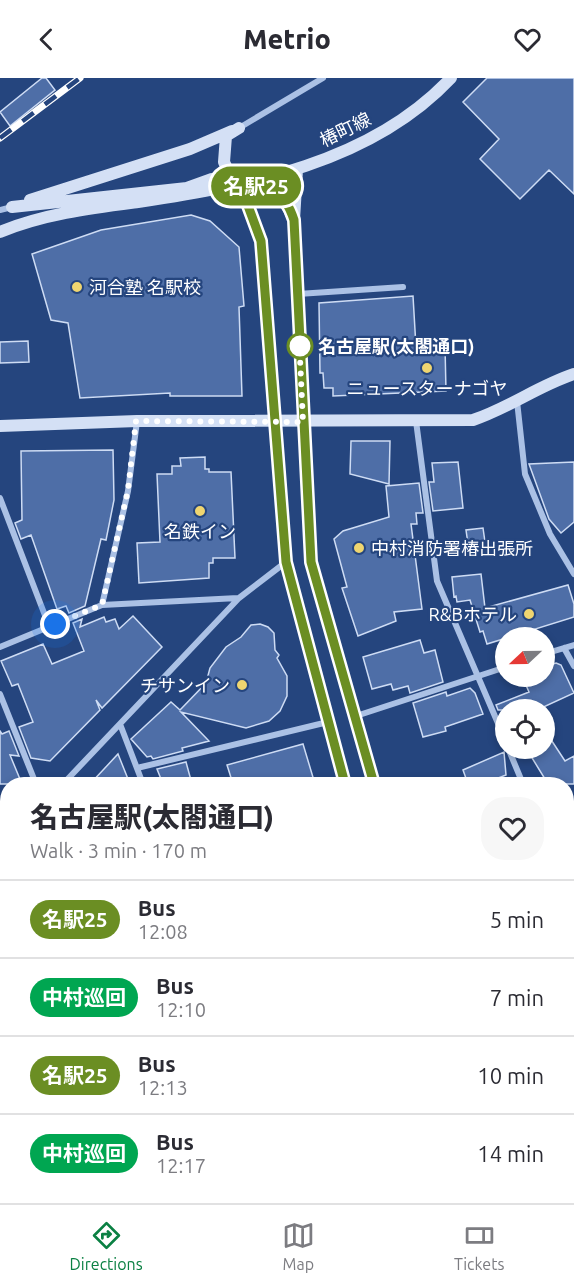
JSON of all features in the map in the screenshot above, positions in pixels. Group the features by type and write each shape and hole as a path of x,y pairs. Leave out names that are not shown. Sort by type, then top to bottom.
{"street":[{"path":"323,78 226,136 223,150 229,173 240,184 261,241 286,562 343,777"},
{"name":"椿町線","path":"0,232 87,209 240,184 297,170 327,159 388,128 420,106 451,78"},
{"path":"6,208 190,149 239,128"},
{"path":"297,170 294,220 311,562 372,777"},
{"path":"6,208 188,188 212,179 261,186 283,197 294,220"},
{"path":"297,294 403,287"},
{"path":"0,426 136,421 275,423 473,420 498,412 548,382 574,374"},
{"path":"516,400 525,474 550,534 574,574"},
{"path":"102,605 128,490 136,421"},
{"path":"416,421 437,581 495,717"},
{"path":"0,498 49,626"},
{"path":"70,777 239,598 286,562"},
{"path":"0,647 102,605 239,598"},
{"path":"555,651 574,645"},
{"path":"564,648 574,666"},
{"path":"356,716 495,670"},
{"path":"0,694 33,777"},
{"path":"136,768 328,722"},
{"path":"120,724 139,777"},
{"path":"513,759 520,777"}],"building":[{"path":"42,78 46,78 55,90 10,126 0,112"},
{"path":"487,78 574,78 574,194 549,170 520,199 480,159 499,139 463,102"},
{"path":"191,215 210,221 239,247 244,306 239,307 242,396 170,396 170,393 80,398 68,323 51,320 32,254 101,230"},
{"path":"413,296 416,347 445,346 446,391 333,396 333,388 324,388 323,373 320,373 319,303"},
{"path":"28,341 29,362 0,363 0,342"},
{"path":"351,441 390,441 389,484 350,474"},
{"path":"113,450 114,500 106,540 101,539 85,606 69,613 66,606 57,609 31,535 21,539 15,523 22,520 21,451"},
{"path":"205,457 205,469 209,469 209,472 231,472 235,558 213,558 213,563 209,563 209,578 139,583 137,543 160,542 157,474 172,474 172,466 181,466 180,458"},
{"path":"458,462 463,508 433,511 429,482 434,482 432,463"},
{"path":"574,462 574,522 561,533 549,519 529,464"},
{"path":"419,483 423,513 416,513 417,524 411,524 422,609 394,612 396,621 358,636 342,588 347,587 334,539 343,531 389,517 386,486"},
{"path":"483,528 485,542 468,544 466,530"},
{"path":"481,574 485,608 568,585 574,604 574,617 542,627 495,627 495,642 487,644 483,631 480,632 470,600 457,602 456,596 454,597 452,577"},
{"path":"133,616 162,647 102,708 96,700 100,710 50,761 31,758 19,727 33,722 18,684 12,686 1,661 43,644 52,664 84,651 73,623 82,619 80,627 104,617 106,622 115,619 119,629"},
{"path":"260,624 268,627 274,633 275,650 279,655 277,658 287,676 287,696 280,711 269,721 246,728 181,712 209,741 153,759 151,756 147,757 131,739 171,702 180,710 206,683 210,668 226,647 241,637 251,625"},
{"path":"420,640 424,653 435,650 443,682 410,693 408,686 393,690 391,684 372,689 363,657"},
{"path":"555,663 561,665 574,693 555,702 555,699 511,699 529,692 527,687 555,687"},
{"path":"470,688 475,693 483,714 445,727 446,731 423,737 413,703 446,692 447,696"},
{"path":"0,731 2,734 9,731 19,756 10,755 19,777 0,777"},
{"path":"303,744 313,777 231,777 227,765"},
{"path":"555,746 565,761 574,756 574,777 544,777 533,759 555,759"},
{"path":"118,754 127,777 97,777"},
{"path":"495,756 495,759 505,759 506,775 466,777 463,770"},
{"path":"186,762 190,777 160,777 157,769"}],"railway":[{"path":"0,138 80,78"}],"bus line":[{"name":"名駅25","path":"343,777 286,562 281,522 261,241 240,184 261,186 274,191 283,197 294,220 311,562 372,777"}],"place":[{"name":"河合塾 名駅校","path":"77,287"},
{"name":"名古屋駅(太閤通口)","path":"300,346"},
{"name":"ニュースターナゴヤ","path":"427,368"},
{"name":"名鉄イン","path":"200,511"},
{"name":"中村消防署椿出張所","path":"359,548"},
{"name":"R&Bホテル","path":"529,614"},
{"name":"チサンイン","path":"242,685"}],"route":[{"path":"55,624 102,605 128,490 136,421 303,422 299,337 300,346"}]}
